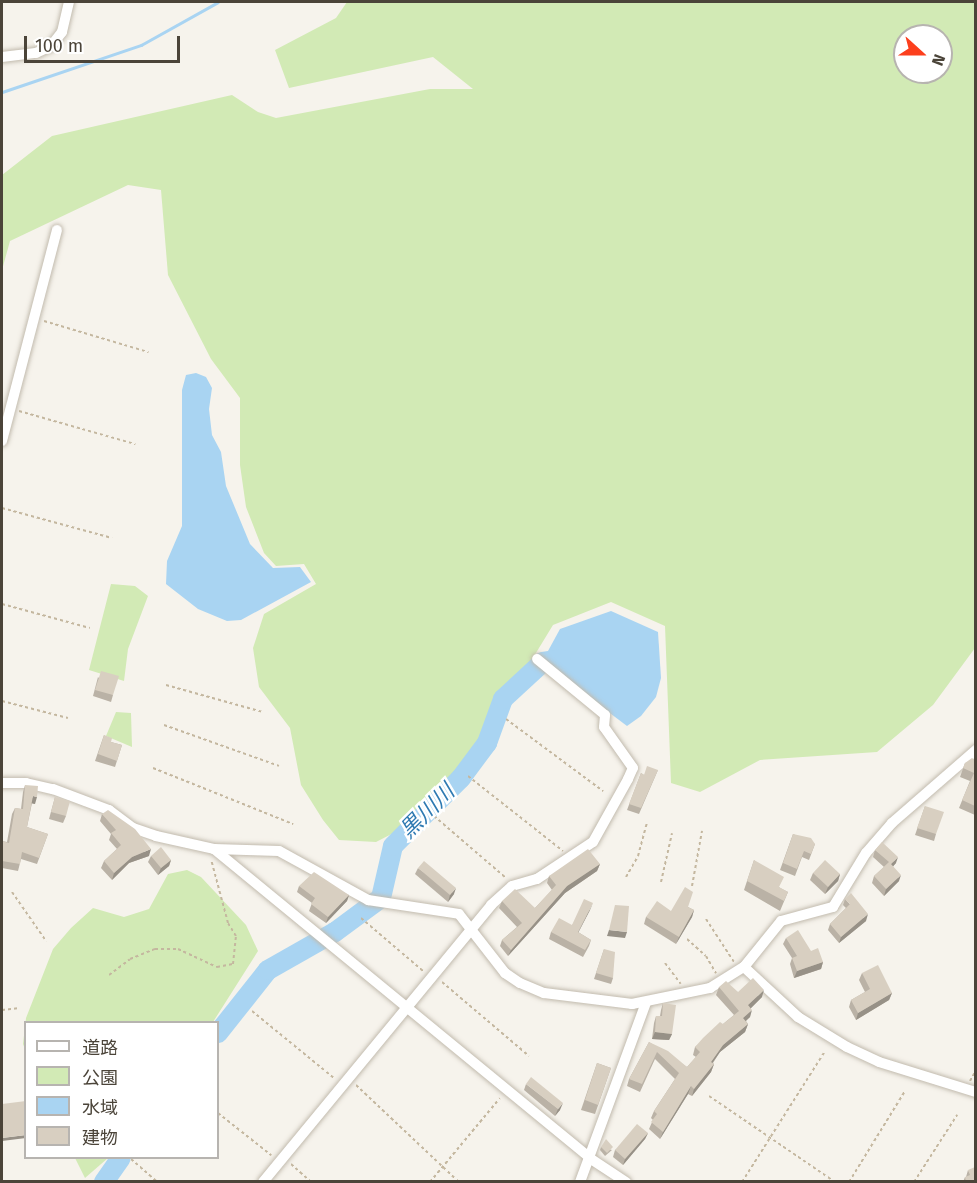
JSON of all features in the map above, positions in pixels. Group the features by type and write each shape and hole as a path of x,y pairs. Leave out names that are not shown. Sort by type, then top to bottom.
{"street":[{"path":"2,57 36,53 51,46 62,32 69,2"},
{"path":"2,441 57,230"},
{"path":"263,1182 491,905 512,886 537,879 592,842 633,768 604,727 605,715 537,659"},
{"path":"2,783 26,783 53,789 109,810 143,832 211,849 279,851 368,900 459,914 506,973 520,983 544,993 646,1003 710,988 740,967 781,921 822,912 840,900 866,853 892,823 975,750"},
{"path":"211,849 591,1159 626,1182"},
{"path":"740,967 798,1017 847,1047 879,1062 972,1088"},
{"path":"580,1182 591,1159 646,1003"}],"path":[{"path":"42,320 148,352"},
{"path":"19,411 135,444"},
{"path":"2,508 112,538"},
{"path":"2,604 90,628"},
{"path":"166,685 263,712"},
{"path":"2,701 68,718"},
{"path":"506,719 603,791"},
{"path":"164,725 279,766"},
{"path":"153,768 293,824"},
{"path":"468,776 568,855"},
{"path":"434,816 511,881"},
{"path":"626,877 638,856 647,822"},
{"path":"692,886 702,831"},
{"path":"661,882 672,833"},
{"path":"109,975 130,959 155,949 178,949 218,967 233,964 236,936 228,922 211,849"},
{"path":"12,892 46,941"},
{"path":"361,918 427,974"},
{"path":"706,920 740,967"},
{"path":"687,939 706,956 719,978"},
{"path":"665,963 686,991"},
{"path":"439,980 529,1056"},
{"path":"2,1011 21,1008"},
{"path":"252,1011 337,1081"},
{"path":"742,1182 824,1053"},
{"path":"972,1088 975,1070"},
{"path":"352,1081 459,1182"},
{"path":"849,1182 905,1092"},
{"path":"430,1182 502,1096"},
{"path":"709,1096 835,1182"},
{"path":"219,1114 274,1157"},
{"path":"914,1182 957,1115"},
{"path":"131,1159 157,1182"},
{"path":"286,1160 312,1182"}],"green space":[{"path":"347,2 975,2 975,648 933,705 877,752 760,760 700,792 671,783 665,626 611,602 553,625 528,666 499,693 486,735 411,824 376,842 339,840 301,785 290,728 259,687 253,648 264,614 316,584 304,564 276,566 264,553 246,507 240,465 240,398 211,359 168,275 161,190 128,185 10,241 2,270 2,175 52,136 232,95 258,112 276,118 430,89 473,89 433,57 289,88 275,50 336,18"},
{"path":"111,584 135,586 148,596 128,649 124,681 89,670"},
{"path":"116,712 131,713 132,747 106,736"},
{"path":"187,870 201,877 246,925 258,951 214,1021 26,1021 53,949 71,928 93,908 124,917 149,909 168,874"},
{"path":"76,1159 107,1159 85,1178"}],"water":[{"path":"196,373 206,377 212,388 209,409 212,435 221,452 226,486 250,544 273,568 300,567 311,582 241,620 227,621 198,609 166,584 167,561 182,526 182,390 186,375"},
{"path":"611,611 658,632 661,678 656,697 641,716 627,726 542,662 560,629"}],"building":[{"path":"101,671 119,676 113,695 95,690"},
{"path":"104,735 112,738 111,742 122,745 117,761 98,754"},
{"path":"972,758 975,760 975,806 962,800 974,773 963,768 965,763"},
{"path":"647,766 658,770 641,808 629,804 641,773 644,775"},
{"path":"25,785 38,786 37,797 33,796 27,827 48,834 39,858 22,852 20,864 2,861 2,841 9,843 15,808 23,809"},
{"path":"55,797 70,801 66,816 51,812"},
{"path":"925,806 944,812 936,834 917,828"},
{"path":"108,810 135,829 151,849 132,857 114,873 104,861 121,845 111,833 116,830 102,814"},
{"path":"793,834 811,838 815,844 811,854 804,851 797,869 783,863"},
{"path":"882,842 898,857 891,864 901,875 886,889 874,876 889,862 875,850"},
{"path":"161,847 171,860 161,868 151,856"},
{"path":"588,849 600,864 567,886 511,950 502,940 522,923 502,901 515,889 535,908 556,885 549,876"},
{"path":"754,860 784,877 779,887 788,892 784,901 747,881"},
{"path":"825,860 840,874 828,887 813,873"},
{"path":"424,861 456,888 450,895 418,868"},
{"path":"314,872 349,895 328,917 311,904 315,898 299,886"},
{"path":"685,887 693,892 688,907 694,910 679,937 646,917 657,901 671,911"},
{"path":"851,893 868,914 841,937 830,924 850,904 845,899"},
{"path":"584,899 593,903 578,932 591,940 585,950 551,932 559,918 572,925"},
{"path":"615,905 629,906 627,932 609,930"},
{"path":"798,930 811,951 818,948 823,962 797,971 792,958 797,956 786,938"},
{"path":"604,949 615,952 613,978 596,973"},
{"path":"878,965 892,993 858,1013 851,1000 870,989 862,973"},
{"path":"753,978 764,990 748,1005 752,1010 743,1018 748,1024 723,1045 711,1062 714,1064 694,1089 691,1086 663,1132 651,1122 657,1114 654,1111 679,1073 657,1052 642,1084 629,1079 649,1042 668,1051 687,1067 700,1052 695,1047 703,1038 720,1022 723,1024 739,1011 719,987 726,981 738,992"},
{"path":"663,1003 676,1005 672,1034 655,1032 656,1016 662,1016"},
{"path":"597,1063 611,1068 598,1105 585,1100"},
{"path":"531,1077 563,1103 558,1109 526,1084"},
{"path":"24,1101 24,1135 2,1138 2,1104"},
{"path":"637,1124 648,1133 625,1159 615,1150"},
{"path":"606,1139 613,1147 607,1153 601,1147"},
{"path":"975,1167 975,1182 966,1182 965,1177 970,1175 968,1170"}],"waterway":[{"path":"2,92 141,45 218,2"},
{"name":"黒川川","path":"219,1032 268,970 335,932 381,898 393,846 461,778 487,743 503,699 543,662 561,659"},
{"name":"黒川川","path":"104,1182 120,1159"}]}
